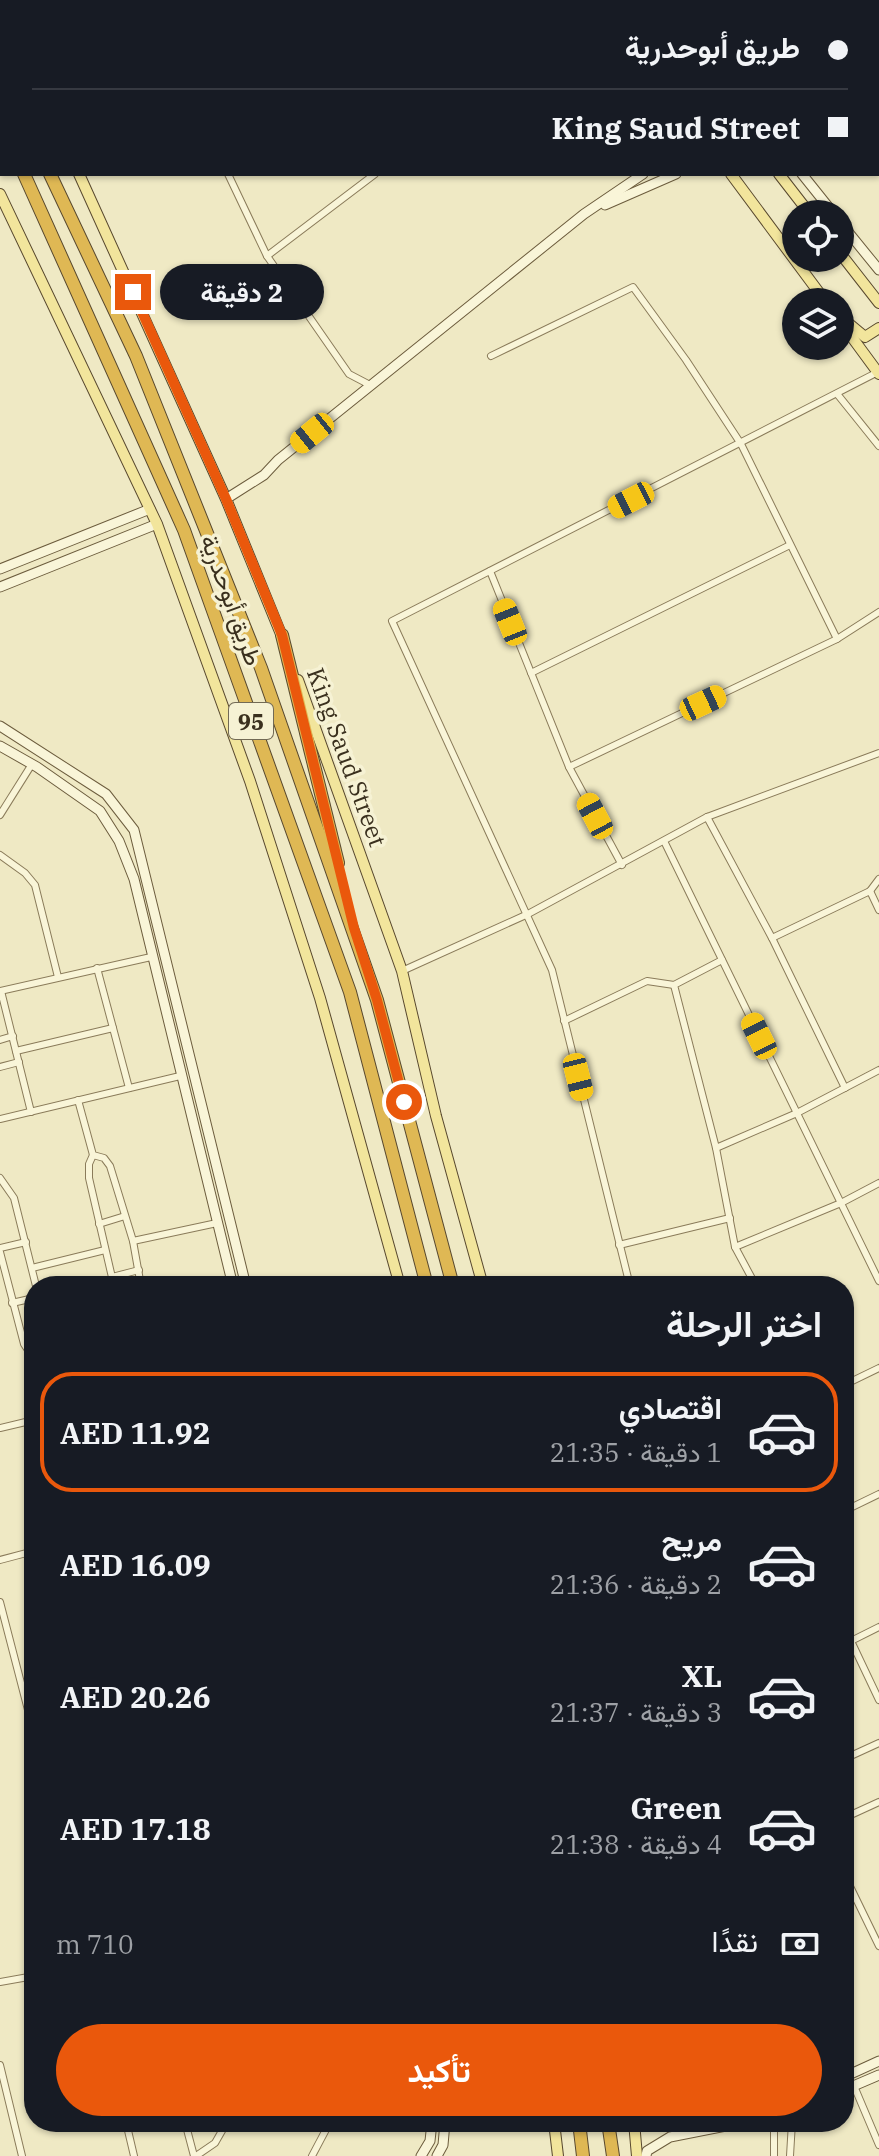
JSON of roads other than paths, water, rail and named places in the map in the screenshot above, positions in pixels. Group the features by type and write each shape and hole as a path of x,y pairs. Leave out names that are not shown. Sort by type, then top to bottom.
{"highway":[{"name":"طريق أبوحدرية","path":"25,176 184,530 350,992 424,1276"},
{"name":"طريق أبوحدرية","path":"51,176 136,356 261,668 377,1000 450,1276"},
{"path":"282,635 354,928"},
{"path":"580,2132 583,2156"},
{"path":"609,2132 613,2156"}],"main road":[{"name":"King Saud Street","path":"80,176 226,499 282,635 402,971 436,1116 480,1276"},
{"path":"732,176 815,288"},
{"path":"781,176 799,200"},
{"path":"0,194 157,524 250,781 320,998 397,1276"},
{"path":"854,272 879,306"},
{"path":"854,327 865,337 879,328"},
{"path":"854,340 878,373"},
{"path":"555,2132 558,2156"},
{"path":"635,2132 637,2156"}],"street":[{"path":"229,176 267,256 349,374 370,385"},
{"path":"267,256 372,176"},
{"path":"226,499 264,475 278,460 584,214 640,176"},
{"path":"584,214 671,176"},
{"path":"804,176 823,200"},
{"path":"854,239 879,270"},
{"path":"491,356 633,287 741,444 837,639"},
{"path":"627,1276 552,970 392,621 878,373"},
{"path":"838,395 879,446"},
{"path":"0,569 150,509"},
{"path":"0,587 157,524"},
{"path":"531,673 790,545"},
{"path":"490,571 569,767 622,865"},
{"path":"569,767 837,639 879,612"},
{"path":"0,726 106,794 134,830 244,1276"},
{"path":"0,746 100,811 119,841 134,879 230,1276"},
{"path":"402,971 528,914 707,817 879,753"},
{"path":"0,815 32,764"},
{"path":"707,817 772,938 845,1088"},
{"path":"664,841 879,1281"},
{"path":"0,855 25,873 35,885 58,977"},
{"path":"772,938 870,891 879,879"},
{"path":"870,891 879,910"},
{"path":"31,1112 1,991 151,957"},
{"path":"564,1021 647,981 674,985 722,960"},
{"path":"97,968 129,1088"},
{"path":"674,985 716,1148 735,1247 751,1276"},
{"path":"16,1051 113,1028"},
{"path":"0,1040 13,1036"},
{"path":"0,1067 19,1062"},
{"path":"716,1148 797,1113 879,1070"},
{"path":"0,1119 180,1076"},
{"path":"78,1100 93,1155 88,1171 112,1276"},
{"path":"93,1155 104,1158 110,1166 133,1241 140,1276"},
{"path":"0,1178 14,1198 34,1276"},
{"path":"735,1247 841,1203 879,1183"},
{"path":"99,1224 125,1216"},
{"path":"619,1245 730,1218"},
{"path":"133,1241 217,1223"},
{"path":"24,1344 2,1274 0,1250 26,1242"},
{"path":"32,1268 105,1250"},
{"path":"116,1276 139,1270"},
{"path":"12,1303 24,1300"},
{"path":"854,1380 879,1368"},
{"path":"0,1428 24,1422"},
{"path":"854,1506 879,1494"},
{"path":"0,1560 24,1554"},
{"path":"0,1602 24,1694"},
{"path":"854,1640 879,1627"},
{"path":"854,1647 879,1700"},
{"path":"854,1754 879,1743"},
{"path":"854,1813 879,1802"},
{"path":"854,1895 879,1946"},
{"path":"0,1982 24,1978"},
{"path":"854,2072 879,2061"},
{"path":"0,2065 22,2156"},
{"path":"854,2086 879,2075"},
{"path":"854,2098 879,2145"},
{"path":"128,2132 134,2156"},
{"path":"188,2132 195,2156 215,2143 221,2132"},
{"path":"312,2156 325,2132"},
{"path":"421,2156 430,2141 431,2132"},
{"path":"437,2156 443,2145 444,2132"},
{"path":"646,2156 647,2151 670,2137 695,2132"},
{"path":"774,2132 774,2156"},
{"path":"790,2156 791,2132"}]}
